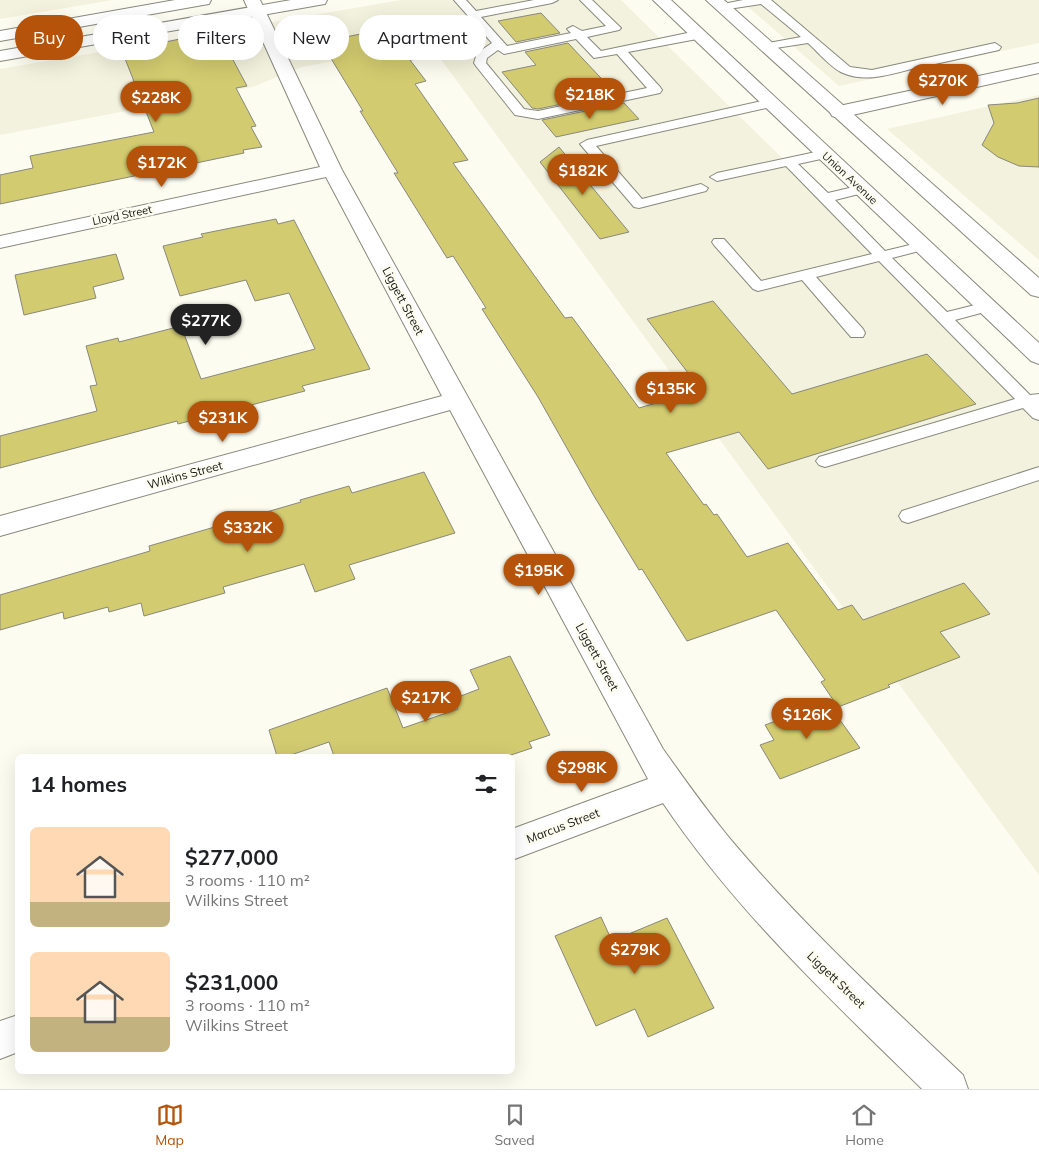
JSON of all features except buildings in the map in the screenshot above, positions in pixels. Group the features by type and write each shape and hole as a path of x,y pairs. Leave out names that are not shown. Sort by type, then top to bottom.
{"main road":[{"path":"0,36 203,0"},
{"path":"0,56 255,6 320,0"},
{"name":"Union Avenue","path":"661,0 1039,356"},
{"path":"718,4 1039,290"},
{"name":"Liggett Street","path":"255,6 332,170 669,786 728,865 801,946 949,1089"},
{"path":"840,112 1039,68"},
{"name":"Lloyd Street","path":"0,242 332,170"},
{"name":"Wilkins Street","path":"0,526 457,400"},
{"name":"Marcus Street","path":"515,844 669,786"},
{"path":"0,1040 15,1034"}],"lane":[{"path":"460,0 474,15 515,7 551,4"},
{"path":"486,29 504,50 615,28 586,0"},
{"path":"718,4 764,0 846,70 858,73 872,74 995,47"},
{"path":"515,7 524,16"},
{"path":"569,25 598,55 698,35"},
{"path":"539,31 549,41"},
{"path":"767,47 810,39"},
{"path":"499,44 481,56 480,63 520,112 538,115 656,90 620,50"},
{"path":"925,62 957,86"},
{"path":"701,188 639,204 588,144 771,103"},
{"path":"717,177 825,154"},
{"path":"789,162 944,318 1033,399 1039,414"},
{"path":"825,198 862,189"},
{"path":"719,242 758,286 922,246"},
{"path":"806,275 858,333"},
{"path":"944,318 986,307"},
{"path":"825,461 1033,399"},
{"path":"908,516 1039,474"}],"shaded area":[{"path":"0,0 113,0 15,15 0,19"},
{"path":"401,0 621,0 1039,410 1039,875 441,60 486,60 486,15 359,15 359,56 349,58 349,15 314,15"},
{"path":"740,0 1039,0 1039,43 839,86"},
{"path":"274,22 274,60 339,60 302,67 252,87 0,135 0,69 52,60 83,60 83,55 93,53 93,60 168,60 168,40 178,38 178,60 264,60 264,24"},
{"path":"1039,95 1039,260 887,129"}]}
